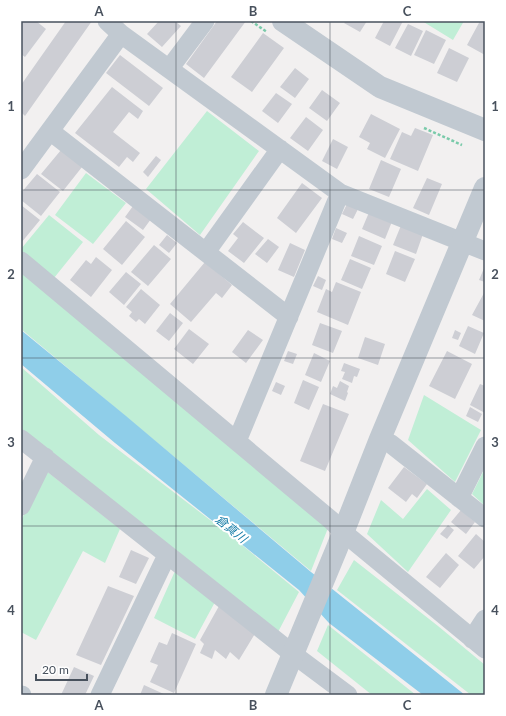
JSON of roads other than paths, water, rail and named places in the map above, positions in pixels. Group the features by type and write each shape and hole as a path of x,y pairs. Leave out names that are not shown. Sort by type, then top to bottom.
{"street":[{"path":"107,21 121,34 340,192 485,251"},
{"path":"169,69 205,21"},
{"path":"283,21 380,87 485,130"},
{"path":"21,170 121,34"},
{"path":"50,131 289,317"},
{"path":"206,252 280,149"},
{"path":"276,695 380,439 485,188"},
{"path":"237,441 340,192"},
{"path":"21,260 326,516 340,540 479,644 485,619"},
{"path":"21,439 168,555 297,646 348,695"},
{"path":"380,439 392,444 485,518"},
{"path":"459,498 485,446"},
{"path":"21,506 45,457"},
{"path":"100,695 168,555"}],"water":[{"name":"倉真川","path":"21,330 126,416 311,572 465,695 423,695 329,623 299,590 115,443 21,364"}]}
